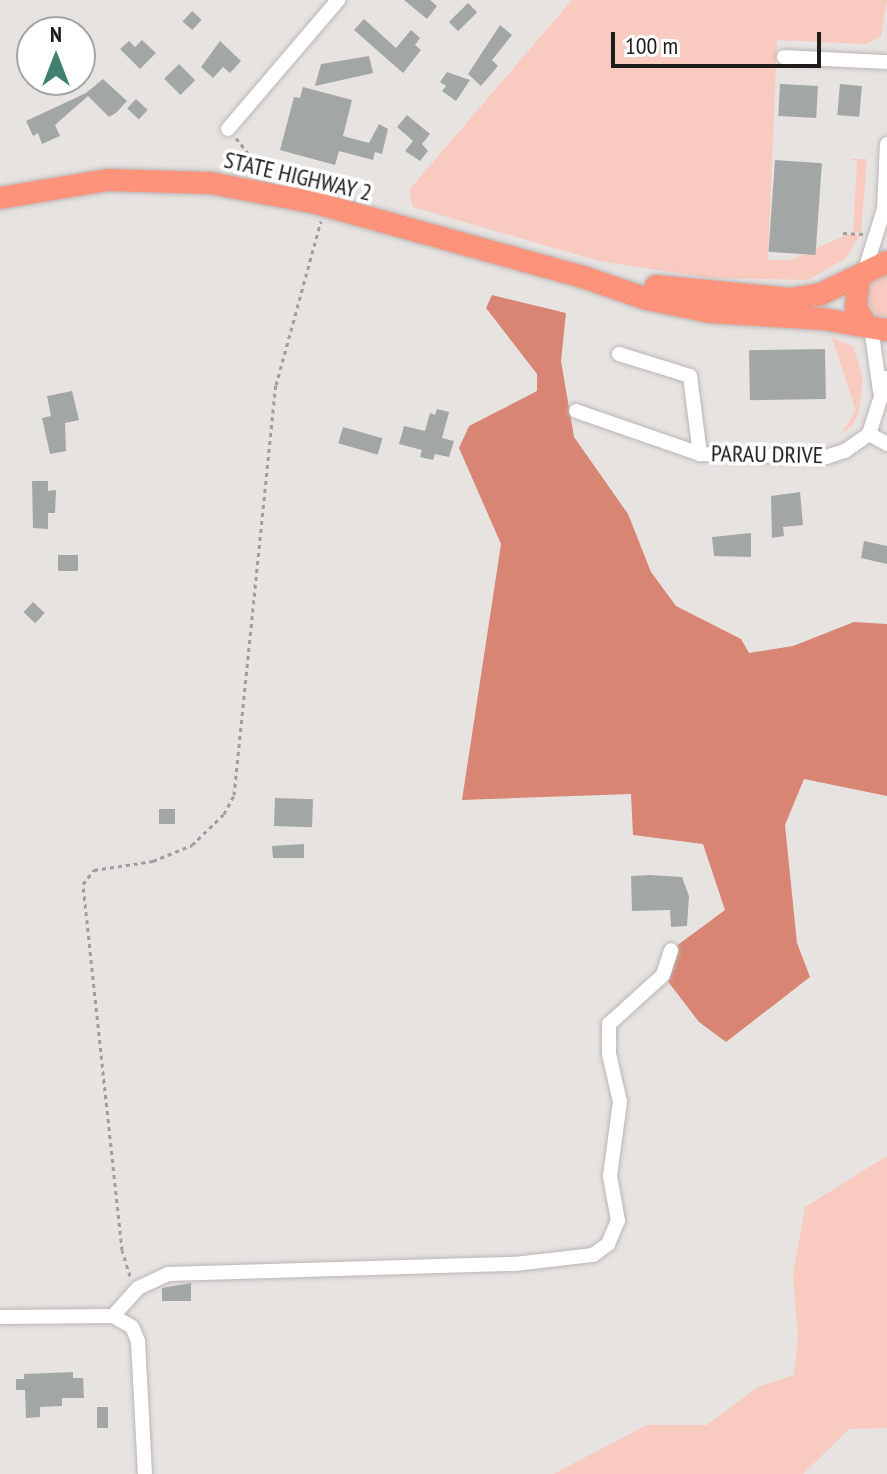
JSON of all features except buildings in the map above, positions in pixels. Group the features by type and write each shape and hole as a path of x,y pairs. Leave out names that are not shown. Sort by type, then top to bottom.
{"highway":[{"name":"STATE HIGHWAY 2","path":"0,198 68,184 150,179 237,187 327,206 580,276 613,290 710,312 874,328"},
{"name":"STATE HIGHWAY 2","path":"580,276 767,299 821,294 887,262"},
{"path":"862,273 856,307 874,328"}],"street":[{"path":"228,129 338,0"},
{"path":"784,57 887,62"},
{"path":"862,273 886,211 887,144"},
{"path":"874,328 881,395"},
{"path":"619,354 690,376 700,454"},
{"path":"887,378 869,434 887,444"},
{"name":"PARAU DRIVE","path":"576,411 700,454 826,457 845,451 869,434"},
{"path":"113,1316 138,1288 180,1273 515,1264 593,1255 608,1244 618,1221 610,1176 620,1102 609,1054 609,1024 663,975 671,950"},
{"path":"0,1317 113,1316 132,1327 138,1341 145,1474"}],"path":[{"path":"228,129 250,155 286,167 282,182"},
{"path":"278,173 290,176"},
{"path":"138,1288 122,1250 83,884 94,870 153,861 192,845 224,814 234,795 276,385 327,206"},
{"path":"843,233 864,236"}],"shaded area":[{"path":"572,0 887,0 881,36 866,44 777,40 768,260 791,260 848,234 860,235 845,259 808,280 711,278 599,261 413,207 409,190"},
{"path":"851,159 867,159 861,233 853,232 857,162"},
{"path":"887,274 887,319 877,315 866,301 870,283"},
{"path":"492,295 566,313 561,361 574,437 628,514 651,572 676,606 741,639 749,653 793,646 854,622 887,624 887,796 804,779 785,825 797,943 810,977 726,1042 699,1022 663,975 671,950 725,910 703,844 633,835 631,794 462,800 501,544 459,448 469,426 537,391 537,374 486,308"},
{"path":"832,338 853,346 863,378 859,413 852,426 840,435 856,411"},
{"path":"887,1156 887,1428 849,1429 803,1474 553,1474 647,1425 707,1425 758,1387 794,1375 798,1338 793,1274 805,1207"}]}
